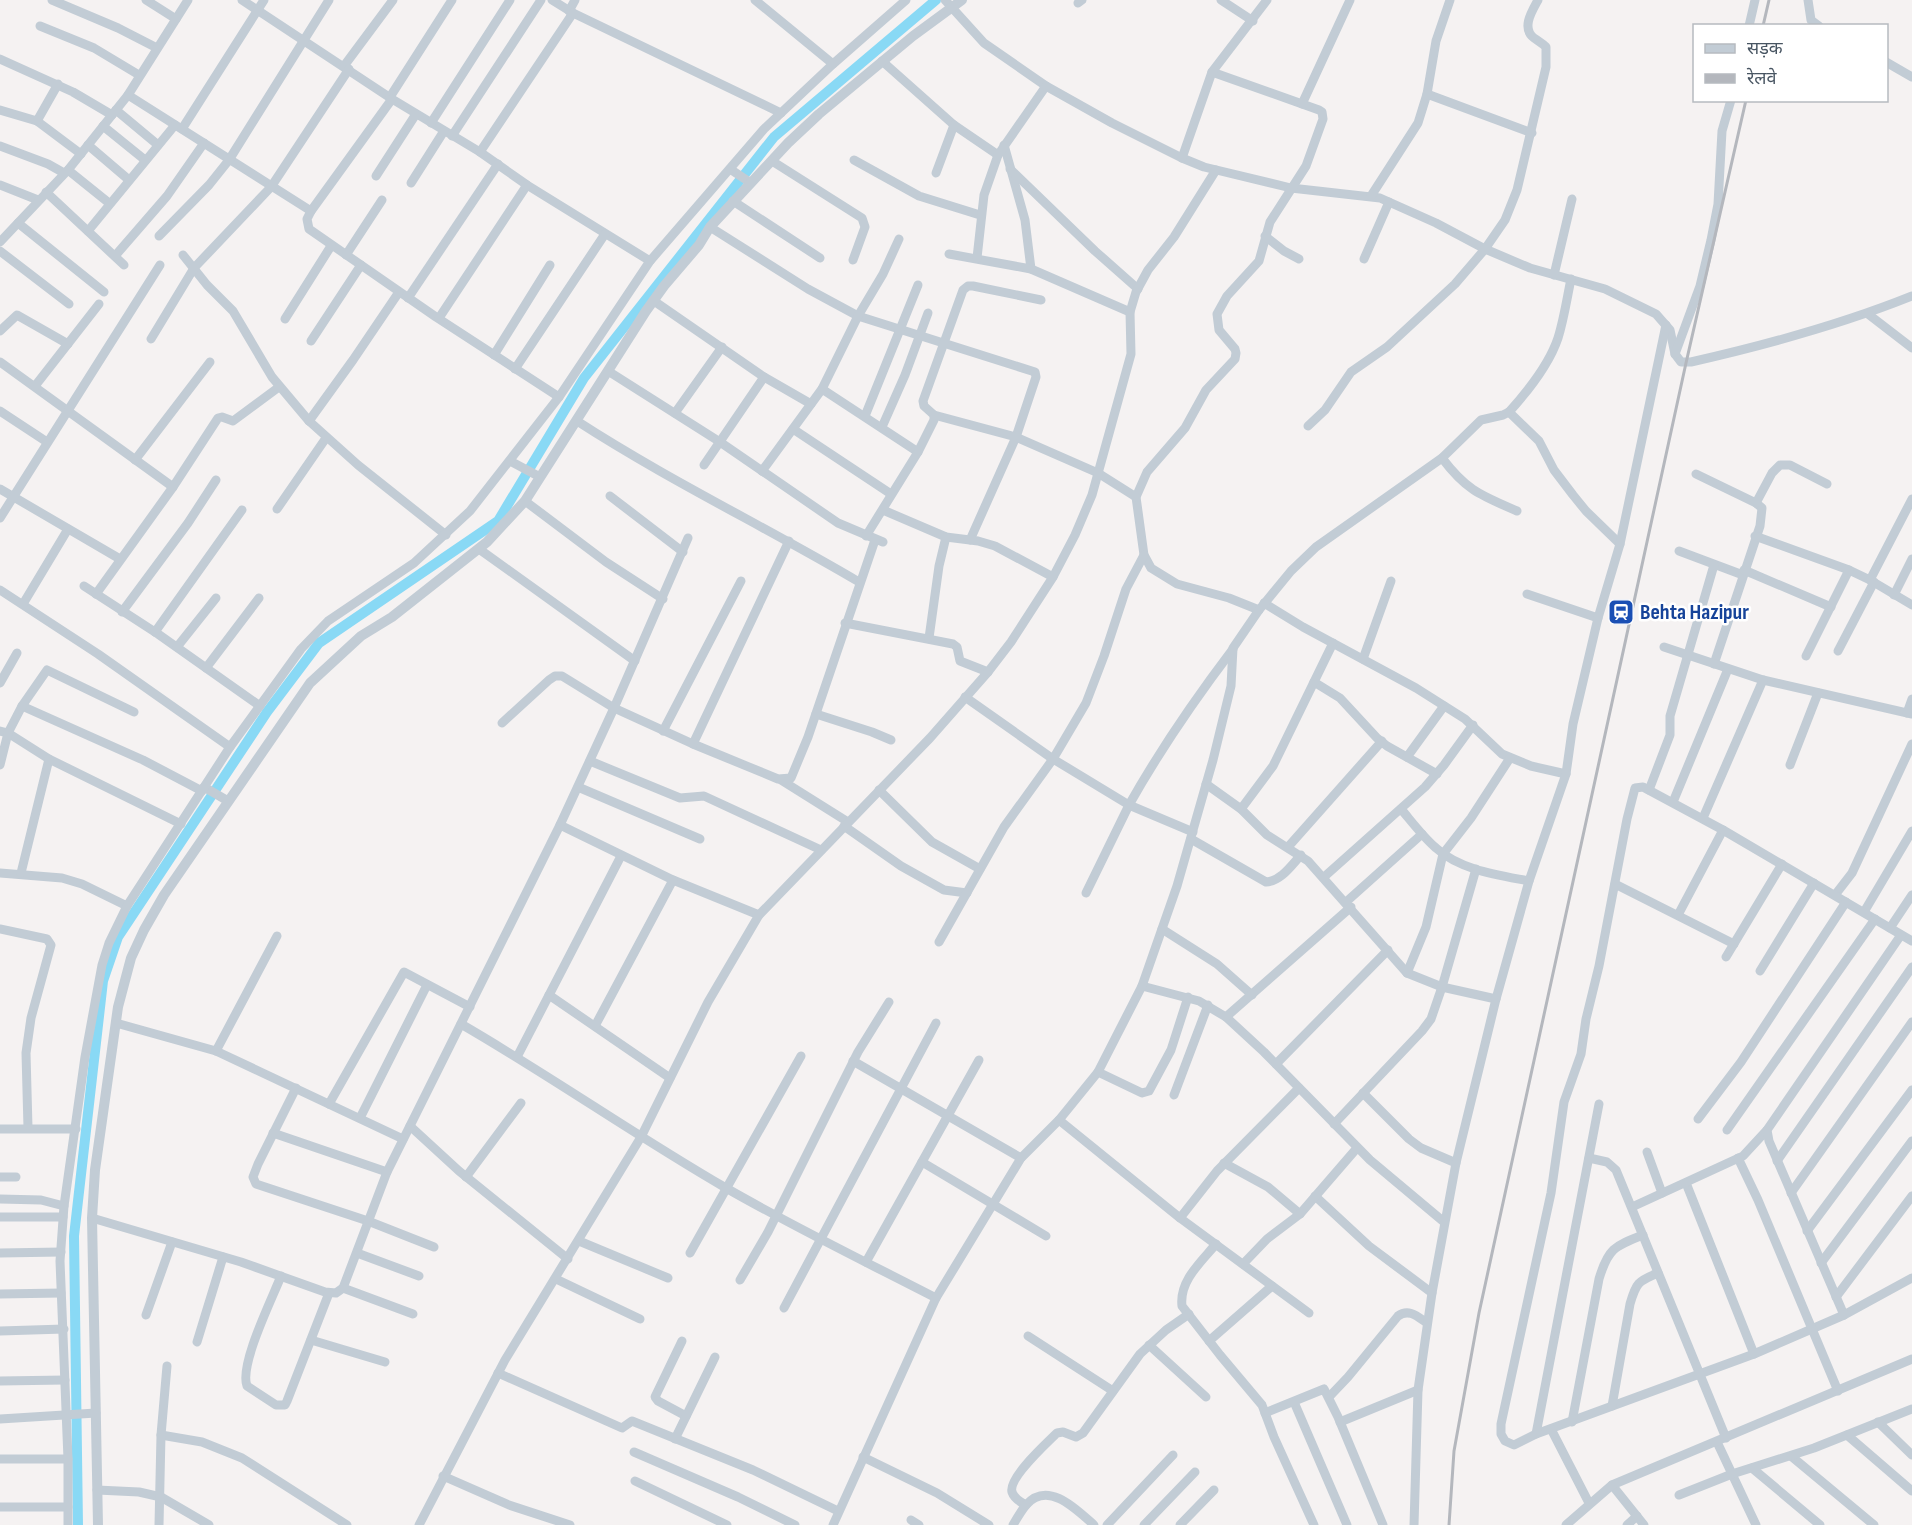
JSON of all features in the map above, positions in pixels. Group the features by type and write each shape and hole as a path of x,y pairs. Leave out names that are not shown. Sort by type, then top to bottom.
{"street":[{"path":"52,0 118,28 157,48"},
{"path":"146,0 176,19"},
{"path":"0,242 88,146 128,95 188,0"},
{"path":"242,0 416,114 480,152 527,185 650,261"},
{"path":"88,231 158,145 179,127 264,0"},
{"path":"159,236 209,185 229,160 329,0"},
{"path":"151,339 194,268 271,187 346,68 393,0"},
{"path":"452,0 391,98 311,211 307,219 309,229 494,356 559,397"},
{"path":"431,123 510,0"},
{"path":"411,183 541,0"},
{"path":"552,0 571,12 781,112"},
{"path":"480,152 571,12 575,0"},
{"path":"754,0 833,64"},
{"path":"68,1525 68,1459 71,1416 65,1380 62,1293 61,1252 64,1206 85,1057 102,965 109,943 127,906 181,824 208,791 230,747 301,649 328,621 414,563 470,511 559,397 650,261 740,176 772,160 819,114 948,4 962,0"},
{"path":"1221,0 1253,21"},
{"path":"1182,158 1212,72 1268,0"},
{"path":"1302,104 1350,0"},
{"path":"1371,196 1418,123 1427,94 1436,41 1450,0"},
{"path":"1308,426 1325,410 1351,372 1387,347 1455,284 1485,249 1505,220 1512,204 1532,133 1548,57 1546,47 1534,38 1527,28 1528,19 1538,0"},
{"path":"1749,24 1755,0"},
{"path":"1808,0 1811,20 1816,24"},
{"path":"98,1525 92,1414 92,1218 95,1170 124,980 144,930 164,895 310,683 361,636 392,617 479,549 525,501 535,474 577,421 664,286 699,245 710,227 734,201 740,176 764,129 901,2"},
{"path":"948,4 984,43 1046,86 1112,123 1182,158 1216,170 1291,188 1371,196 1436,223 1485,249 1530,268 1605,289 1656,314 1666,325 1672,337 1675,354 1681,362 1691,362 1809,333 1868,314 1912,296"},
{"path":"40,26 94,48 139,75"},
{"path":"0,59 114,112 158,145"},
{"path":"882,61 954,125 998,155"},
{"path":"1888,63 1912,77"},
{"path":"1212,72 1322,112 1323,119 1306,166 1272,217 1265,236 1262,254 1256,266 1227,296 1217,314 1219,330 1235,349 1235,359 1206,390 1185,428 1147,472 1136,497 1144,555 1151,568 1166,578 1261,606 1363,658 1473,725 1495,748 1510,758 1546,771 1566,774"},
{"path":"37,121 58,84"},
{"path":"977,258 984,195 998,155 1046,86"},
{"path":"1427,94 1532,133"},
{"path":"128,95 311,211"},
{"path":"1675,354 1700,286 1711,240 1718,204 1722,131 1730,102"},
{"path":"0,110 37,121 81,154"},
{"path":"376,176 416,114"},
{"path":"936,173 954,125"},
{"path":"103,126 145,160"},
{"path":"115,256 167,196 204,143"},
{"path":"1005,145 1024,220 1031,269"},
{"path":"0,146 66,171 109,203"},
{"path":"88,146 129,180"},
{"path":"772,160 862,218 865,227 853,260"},
{"path":"854,160 919,196 980,215"},
{"path":"408,298 498,164"},
{"path":"1010,169 1137,289"},
{"path":"419,1525 498,1373 641,1137 708,1002 759,915 930,738 988,672 1011,642 1053,577 1075,535 1092,495 1131,354 1130,312 1137,289 1148,270 1174,237 1216,170"},
{"path":"0,185 38,201"},
{"path":"439,318 527,185"},
{"path":"46,192 124,265"},
{"path":"1554,275 1572,199"},
{"path":"346,255 382,200"},
{"path":"734,201 820,258"},
{"path":"1364,259 1389,202"},
{"path":"18,223 104,292"},
{"path":"710,227 808,289 858,316 1035,372 1036,377 1016,437 970,540"},
{"path":"515,369 605,234"},
{"path":"1265,236 1299,259"},
{"path":"762,471 822,388 858,316 883,274 899,239"},
{"path":"285,319 331,246"},
{"path":"0,251 69,304"},
{"path":"949,254 1031,269 1130,312"},
{"path":"183,255 233,311 279,387 309,421 326,438 446,535"},
{"path":"0,518 160,265"},
{"path":"311,341 361,265"},
{"path":"494,356 550,265"},
{"path":"1086,893 1151,765 1261,606 1291,571 1316,547 1442,458 1481,420 1503,416 1509,412 1537,376 1551,352 1557,339 1571,279"},
{"path":"865,416 918,285"},
{"path":"1041,300 973,286 965,287 943,342 923,403 925,408 934,415 1016,437 1098,473 1136,497"},
{"path":"309,421 399,292"},
{"path":"654,301 722,348 811,404"},
{"path":"34,386 99,304"},
{"path":"882,427 928,313"},
{"path":"1868,314 1912,348"},
{"path":"0,332 12,317 17,315 68,344"},
{"path":"1414,1525 1418,1390 1432,1293 1456,1163 1496,999 1529,881 1566,774 1573,724 1598,618 1620,544 1666,325"},
{"path":"675,413 722,348"},
{"path":"0,362 173,487"},
{"path":"135,460 210,362"},
{"path":"608,371 720,442 838,523 875,539"},
{"path":"704,465 765,376"},
{"path":"96,594 173,487 218,418 233,421 279,387"},
{"path":"822,388 918,452"},
{"path":"0,411 47,442"},
{"path":"1509,412 1539,441 1554,471 1573,495 1620,544"},
{"path":"782,780 790,778 794,772 816,714 883,510 918,452 934,420 934,415"},
{"path":"577,421 629,455 789,541 859,582"},
{"path":"793,429 891,494"},
{"path":"277,509 326,438"},
{"path":"1442,458 1465,485 1517,511"},
{"path":"510,461 535,474"},
{"path":"1756,503 1772,473 1780,465 1790,465 1827,484"},
{"path":"1696,474 1756,503 1760,506 1762,513 1760,526 1714,664"},
{"path":"122,612 183,531 216,480"},
{"path":"0,489 120,559"},
{"path":"610,496 683,552"},
{"path":"1838,651 1912,499"},
{"path":"525,501 606,562 663,598"},
{"path":"155,632 242,510"},
{"path":"883,510 946,537 982,542 1002,549 1053,577"},
{"path":"23,604 68,529"},
{"path":"1755,536 1850,570 1912,605"},
{"path":"929,638 939,566 946,537"},
{"path":"92,1218 223,1257 329,1293 336,1293 343,1288 387,1172 560,825 688,538"},
{"path":"693,744 789,541"},
{"path":"479,549 635,660"},
{"path":"1679,551 1714,565 1744,573 1831,607"},
{"path":"939,942 1004,827 1053,759 1089,696 1126,590 1144,555"},
{"path":"1894,595 1912,560"},
{"path":"1649,789 1670,735 1670,716 1714,565"},
{"path":"1806,656 1850,570"},
{"path":"1363,658 1391,580"},
{"path":"663,731 741,581"},
{"path":"84,586 177,647 260,706"},
{"path":"0,590 151,690 230,747"},
{"path":"1527,594 1598,618"},
{"path":"177,647 216,598"},
{"path":"207,668 259,598"},
{"path":"845,623 929,638 956,646 960,661 988,672"},
{"path":"1241,809 1273,766 1333,643"},
{"path":"1664,647 1763,680 1910,714 1912,699"},
{"path":"832,1525 936,1298 1020,1158 1059,1120 1098,1072 1142,986 1192,835 1206,784 1232,686 1233,648"},
{"path":"0,683 16,653"},
{"path":"1673,802 1728,669"},
{"path":"0,765 4,732 47,670 134,712"},
{"path":"502,723 555,676 562,676 614,708 693,744 782,780 846,824 901,866 944,890 967,893"},
{"path":"1703,818 1763,680"},
{"path":"1314,682 1340,698 1382,741 1437,774"},
{"path":"1791,765 1818,693"},
{"path":"965,697 1053,759 1129,805 1192,835 1266,882 1280,878 1301,855"},
{"path":"22,706 228,801"},
{"path":"1407,757 1444,706"},
{"path":"816,714 891,740"},
{"path":"1324,877 1437,774 1473,725"},
{"path":"4,732 49,759 181,824"},
{"path":"1288,847 1382,741"},
{"path":"1835,895 1852,873 1912,744"},
{"path":"1407,973 1426,927 1443,854 1471,818 1510,758"},
{"path":"21,873 49,759"},
{"path":"590,761 680,798 704,796 821,850"},
{"path":"1206,784 1241,809 1267,835 1301,855 1324,877 1407,973 1442,987 1496,999"},
{"path":"1912,941 1703,818 1649,789 1639,786 1632,793 1599,966 1586,1019 1581,1054 1564,1102 1549,1204 1501,1424 1501,1434 1508,1444 1514,1444 1754,1354 1844,1315 1912,1278"},
{"path":"578,787 700,839"},
{"path":"879,789 932,842 980,870"},
{"path":"1401,809 1443,854 1476,868 1529,881"},
{"path":"560,825 673,880 759,915"},
{"path":"1678,915 1723,830"},
{"path":"1864,912 1912,831"},
{"path":"1226,1017 1422,834"},
{"path":"517,1057 621,856"},
{"path":"1726,957 1782,864"},
{"path":"1334,1124 1427,1025 1442,987 1476,868"},
{"path":"0,873 62,878 82,884 127,906"},
{"path":"595,1026 673,880"},
{"path":"1760,971 1814,883"},
{"path":"1615,884 1734,944"},
{"path":"1890,928 1912,895"},
{"path":"1698,1119 1741,1062 1846,902"},
{"path":"1726,1130 1875,918"},
{"path":"1162,928 1217,964 1252,995"},
{"path":"0,929 47,939 51,945 31,1018 26,1053 28,1128"},
{"path":"1632,1207 1738,1158 1755,1145 1901,935"},
{"path":"216,1051 278,936"},
{"path":"1276,1064 1388,950"},
{"path":"1777,1161 1912,967"},
{"path":"330,1104 404,972 470,1007"},
{"path":"360,1118 427,985"},
{"path":"1142,986 1188,997 1208,1005 1226,1017 1276,1064 1357,1148 1444,1222"},
{"path":"549,995 670,1078"},
{"path":"1098,1072 1142,1093 1149,1091 1171,1050 1188,997"},
{"path":"740,1280 776,1215 853,1061 889,1002"},
{"path":"1174,1095 1208,1005"},
{"path":"1791,1193 1912,1022"},
{"path":"116,1023 216,1051 403,1139"},
{"path":"784,1308 936,1023"},
{"path":"461,1024 726,1188 936,1298"},
{"path":"690,1253 801,1056"},
{"path":"866,1262 979,1060"},
{"path":"853,1061 1020,1158"},
{"path":"296,1088 254,1175 256,1184 368,1221 434,1247"},
{"path":"1180,1218 1224,1163 1299,1088"},
{"path":"1807,1231 1912,1091"},
{"path":"1363,1093 1409,1139 1421,1148 1456,1163"},
{"path":"466,1178 521,1103"},
{"path":"1536,1434 1599,1104"},
{"path":"1059,1120 1180,1218 1309,1313"},
{"path":"410,1126 466,1178 568,1259"},
{"path":"0,1129 76,1129"},
{"path":"1767,1130 1777,1161 1844,1315"},
{"path":"273,1134 387,1172"},
{"path":"1821,1263 1912,1142"},
{"path":"1243,1264 1267,1239 1300,1214 1357,1148"},
{"path":"1647,1152 1662,1193"},
{"path":"1588,1158 1611,1164 1616,1170 1699,1374 1751,1523"},
{"path":"1738,1158 1838,1391"},
{"path":"922,1162 1046,1236"},
{"path":"1224,1163 1268,1187 1300,1214"},
{"path":"0,1177 16,1177"},
{"path":"1686,1183 1754,1354"},
{"path":"1315,1196 1369,1246 1432,1293"},
{"path":"1836,1297 1912,1196"},
{"path":"0,1199 41,1200 64,1206"},
{"path":"0,1217 63,1217"},
{"path":"1572,1422 1603,1264 1613,1248 1643,1235"},
{"path":"579,1241 668,1278"},
{"path":"146,1315 172,1242"},
{"path":"1216,1245 1187,1281 1182,1306 1256,1396 1314,1525"},
{"path":"0,1253 61,1252"},
{"path":"357,1253 419,1276"},
{"path":"197,1342 223,1257"},
{"path":"1612,1406 1635,1287 1639,1281 1658,1273"},
{"path":"281,1276 252,1346 245,1378 247,1386 276,1405 285,1405 329,1293"},
{"path":"556,1279 640,1319"},
{"path":"1209,1341 1272,1286"},
{"path":"343,1288 413,1314"},
{"path":"0,1294 62,1293"},
{"path":"1329,1397 1402,1312 1409,1312 1427,1323"},
{"path":"1026,1505 1016,1499 1012,1489 1012,1484 1022,1469 1057,1433 1063,1432 1071,1436 1079,1436 1149,1345 1189,1314"},
{"path":"0,1331 64,1329"},
{"path":"1028,1336 1113,1391"},
{"path":"311,1340 385,1362"},
{"path":"682,1341 656,1397 658,1401 686,1416"},
{"path":"1149,1345 1206,1396"},
{"path":"675,1439 715,1357"},
{"path":"1566,1525 1612,1485 1912,1359"},
{"path":"159,1525 161,1435 167,1366"},
{"path":"498,1373 583,1408 622,1428 632,1420 753,1470 838,1511"},
{"path":"0,1381 65,1380"},
{"path":"1265,1413 1324,1389 1383,1525"},
{"path":"1340,1422 1418,1390"},
{"path":"1294,1402 1347,1525"},
{"path":"1679,1495 1732,1474 1791,1456 1911,1410"},
{"path":"0,1419 92,1414"},
{"path":"1878,1422 1912,1455"},
{"path":"1551,1430 1589,1503"},
{"path":"161,1435 202,1442 242,1458 347,1525"},
{"path":"1847,1435 1912,1491"},
{"path":"634,1452 738,1497 795,1525"},
{"path":"1107,1525 1173,1455"},
{"path":"1791,1456 1874,1525"},
{"path":"863,1457 937,1493 989,1525"},
{"path":"0,1459 68,1459"},
{"path":"1752,1468 1820,1525"},
{"path":"1144,1525 1195,1472"},
{"path":"443,1476 509,1505 570,1525"},
{"path":"635,1481 728,1525"},
{"path":"1612,1485 1644,1525"},
{"path":"97,1490 139,1492 160,1497 192,1520 209,1525"},
{"path":"1180,1525 1214,1490"},
{"path":"1013,1525 1026,1505 1040,1495 1056,1496 1094,1525"},
{"path":"0,1508 68,1507"},
{"path":"1628,1525 1637,1516"}],"waterway":[{"path":"78,1525 74,1236 103,981 118,937 267,712 319,643 498,521 584,378 774,137 936,0"}],"railway":[{"path":"1763,24 1769,0"},
{"path":"1449,1525 1454,1451 1479,1313 1686,363 1746,102"}],"place":[{"name":"Behta Hazipur","path":"1621,612"}]}
